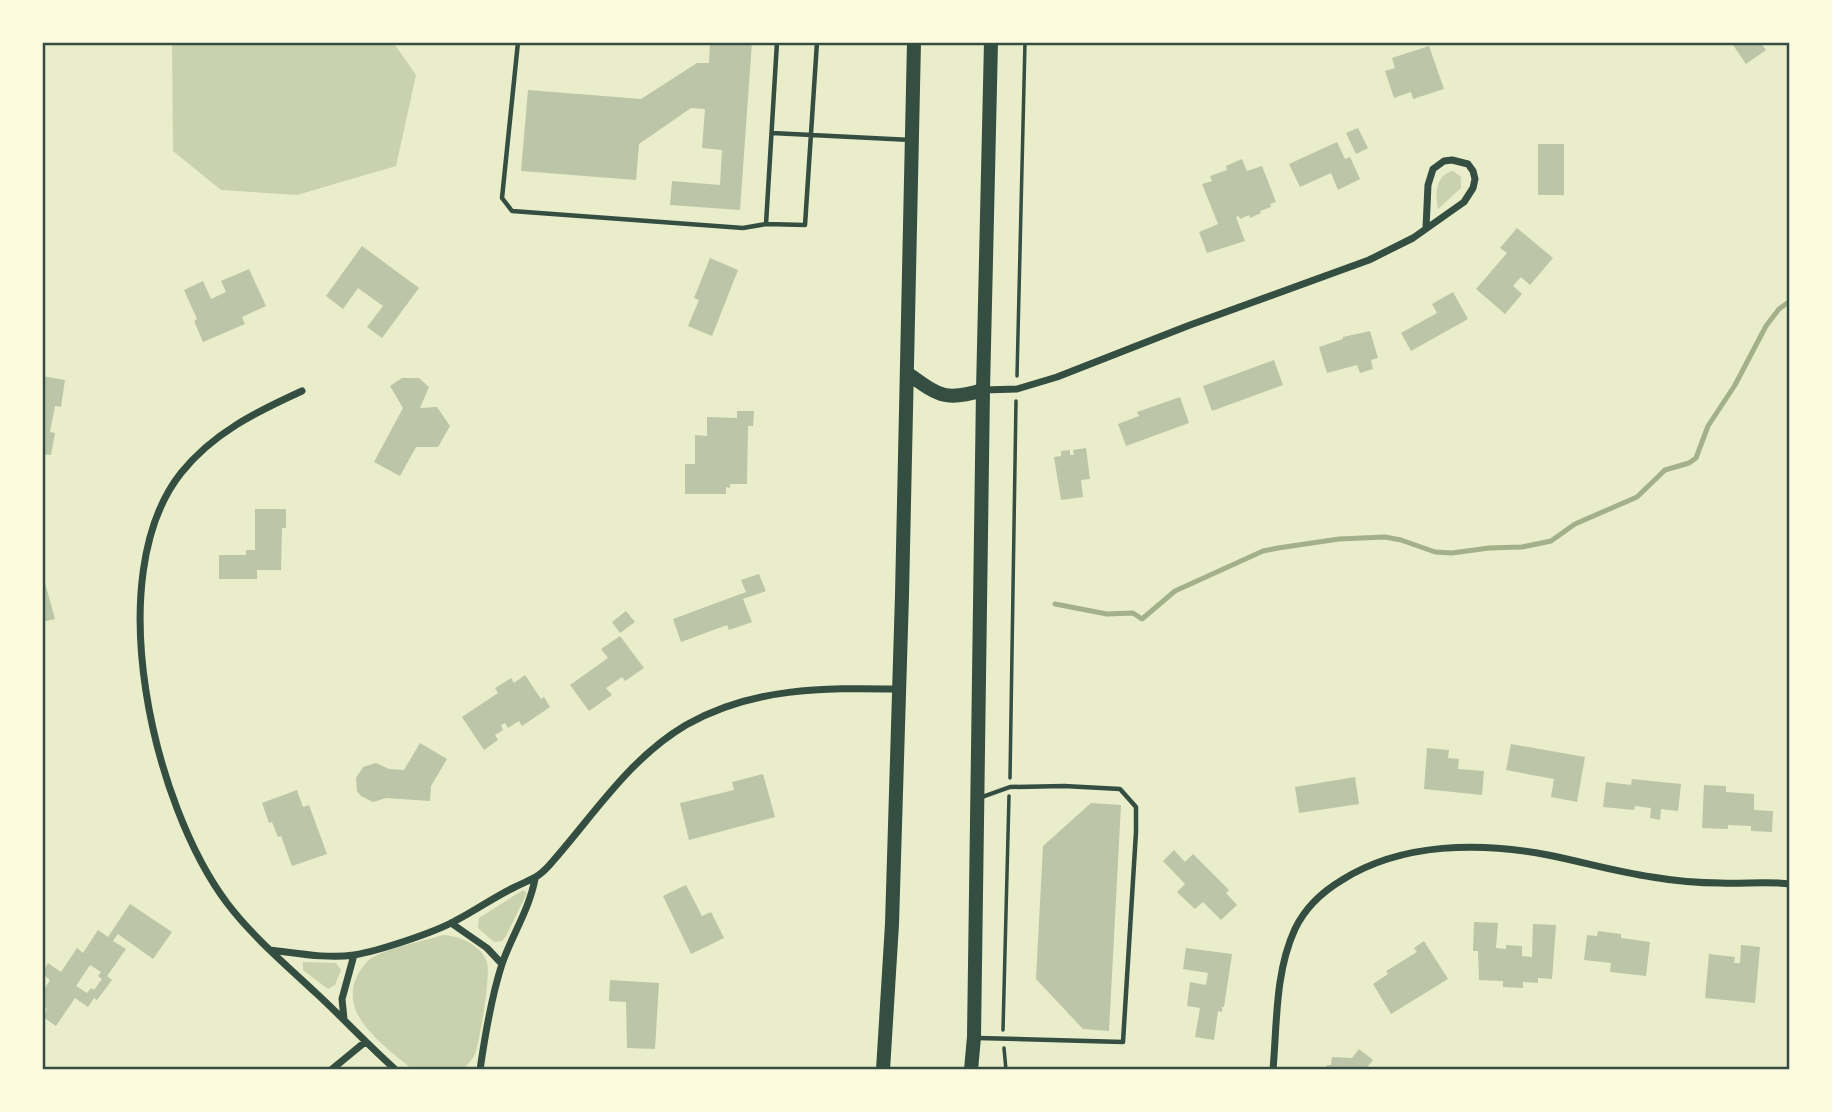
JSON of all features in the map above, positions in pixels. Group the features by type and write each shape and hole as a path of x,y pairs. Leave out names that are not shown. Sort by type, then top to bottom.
{"highway":[{"path":"883,1070 892,924 897,689 902,595 914,42"},
{"path":"971,1070 974,1037 991,42"},
{"path":"907,373 933,392 948,396 961,397 983,390"}],"street":[{"path":"983,390 1017,389 1057,377 1203,320 1369,260 1413,238 1469,196 1475,179 1468,164 1452,159 1433,169 1428,185 1426,228"},
{"path":"302,391 230,426 180,474 158,512 146,555 141,601 142,667 156,740 177,807 186,831 212,881 246,926 396,1070"},
{"path":"270,950 355,955 451,923 515,887 535,879 553,862 644,756 672,734 711,712 753,698 800,690 897,689"},
{"path":"1273,1070 1282,973 1296,927 1304,913 1331,887 1371,864 1426,851 1489,848 1545,854 1680,881 1790,884"},
{"path":"480,1070 502,964 529,904 535,879"},
{"path":"451,923 487,948 502,964"},
{"path":"344,1019 342,999 355,955"},
{"path":"331,1070 365,1042"}],"lane":[{"path":"518,42 502,198 512,211 743,228 766,224 805,226 817,42"},
{"path":"766,224 777,42"},
{"path":"772,133 912,140"},
{"path":"974,1037 1123,1042 1136,832 1136,807 1120,789 1010,787 977,799"}],"path":[{"path":"1017,363 1025,42"},
{"path":"1006,1070 1003,1038 1016,411"}],"green space":[{"path":"172,42 393,42 416,75 396,166 297,195 221,190 173,151"},
{"path":"1453,171 1461,177 1461,188 1438,209 1438,185 1443,176"},
{"path":"523,890 527,893 506,936 502,941 494,942 478,928 479,918"},
{"path":"443,935 469,942 480,951 487,962 486,993 477,1047 472,1059 461,1070 413,1070 380,1042 361,1020 353,995 355,981 363,966 375,956"},
{"path":"303,962 336,963 341,970 335,985 328,989 303,970"}],"building":[{"path":"710,42 752,42 740,210 670,205 672,181 720,185 722,150 702,148 705,109 691,108 639,144 636,180 521,171 528,90 641,99 697,63 709,63"},
{"path":"1731,42 1760,42 1766,50 1746,64"},
{"path":"1429,46 1444,89 1413,99 1411,92 1394,98 1385,71 1395,68 1392,58"},
{"path":"1358,128 1368,148 1356,154 1346,133"},
{"path":"1337,142 1345,159 1350,157 1360,179 1338,190 1331,173 1300,187 1289,164"},
{"path":"1538,144 1564,144 1564,195 1538,195"},
{"path":"1242,159 1247,171 1262,166 1276,202 1250,218 1249,215 1240,219 1239,216 1236,217 1245,241 1207,253 1199,232 1218,224 1202,184 1212,181 1210,176 1227,170 1226,166"},
{"path":"1517,228 1553,258 1530,285 1521,277 1513,286 1522,294 1505,314 1476,289 1507,253 1500,248"},
{"path":"362,246 419,288 382,338 367,327 383,306 358,288 343,309 326,296"},
{"path":"710,258 738,270 712,336 688,326 699,300 694,298"},
{"path":"249,269 266,306 242,317 245,324 203,342 194,321 197,319 184,290 203,281 211,299 226,292 221,281"},
{"path":"1453,292 1468,319 1411,351 1401,333 1437,313 1432,304"},
{"path":"1370,331 1378,358 1371,360 1373,369 1360,373 1357,365 1327,373 1319,347 1343,337"},
{"path":"1274,360 1283,385 1212,411 1203,386"},
{"path":"42,376 65,380 61,407 55,406 50,432 55,433 51,455 42,454"},
{"path":"402,378 419,378 429,387 420,408 437,407 450,426 438,447 416,447 400,476 374,462 403,408 390,386"},
{"path":"1180,397 1189,423 1126,446 1118,424 1139,416 1137,412"},
{"path":"737,411 754,411 753,426 748,426 747,484 730,484 730,488 726,487 726,494 685,494 685,464 695,464 695,435 707,436 707,417 737,418"},
{"path":"1086,448 1090,479 1081,480 1083,497 1061,500 1054,457 1061,456 1061,451 1070,450 1070,455 1074,455 1073,450"},
{"path":"255,509 286,509 286,528 282,528 281,570 257,570 257,579 219,579 219,555 246,555 246,550 255,550"},
{"path":"42,572 55,619 42,622"},
{"path":"759,574 766,591 743,599 752,622 729,630 727,625 681,642 673,619 746,592 741,580"},
{"path":"626,611 635,622 620,633 612,622"},
{"path":"620,636 644,668 625,681 622,677 606,688 612,695 589,711 570,685 608,658 601,649"},
{"path":"525,675 541,699 544,697 550,707 522,726 519,721 508,728 505,723 501,725 503,730 495,735 498,740 484,750 462,717 498,693 495,688 511,678 514,683"},
{"path":"420,743 447,759 431,786 430,801 386,798 373,802 361,796 357,791 356,778 363,767 376,763 389,769 404,770"},
{"path":"1511,744 1585,757 1577,802 1551,797 1554,779 1506,770"},
{"path":"1427,748 1449,750 1448,758 1459,759 1458,769 1484,771 1482,795 1424,789"},
{"path":"763,774 775,817 689,840 680,803 734,790 732,782"},
{"path":"1355,777 1359,804 1299,813 1295,787"},
{"path":"1632,779 1681,784 1678,811 1661,809 1660,820 1650,818 1651,808 1635,806 1634,810 1603,807 1606,782 1631,785"},
{"path":"1704,785 1726,786 1726,792 1754,794 1754,810 1773,811 1772,832 1751,831 1751,826 1702,828"},
{"path":"297,790 303,807 309,805 327,854 292,866 281,836 278,837 272,822 269,823 262,803"},
{"path":"1091,803 1121,805 1109,1031 1083,1029 1036,979 1043,846"},
{"path":"1174,850 1185,862 1193,854 1229,890 1226,893 1237,905 1221,920 1203,902 1195,909 1177,892 1185,884 1163,861"},
{"path":"686,885 702,916 711,912 724,938 691,954 663,896"},
{"path":"130,904 172,932 153,959 118,934 113,941 126,949 107,976 112,980 97,1000 94,998 88,1007 75,998 56,1026 43,1017 47,1009 42,1006 42,993 50,980 42,973 48,963 61,972 77,948 83,953 98,930 108,937","holes":["90,965 101,972 98,976 102,979 94,990 91,988 87,993 76,986"]},
{"path":"1474,922 1498,923 1496,948 1506,949 1506,945 1522,946 1522,956 1532,957 1533,924 1556,925 1552,979 1538,978 1538,983 1523,982 1523,988 1503,987 1503,981 1479,980 1478,951 1473,951"},
{"path":"1598,931 1650,942 1646,976 1610,972 1611,963 1584,960 1587,935 1597,936"},
{"path":"1424,941 1448,979 1391,1014 1373,984 1388,974 1386,971 1417,952 1414,948"},
{"path":"1741,945 1760,947 1755,1003 1705,998 1709,954 1735,957 1734,963 1740,963"},
{"path":"1186,948 1232,954 1224,1007 1222,1012 1218,1011 1214,1040 1195,1037 1200,1008 1187,1006 1190,982 1206,985 1208,973 1183,969"},
{"path":"610,980 659,983 655,1049 627,1048 626,1002 609,1001"},
{"path":"1359,1049 1373,1060 1365,1070 1326,1070 1327,1065 1331,1065 1332,1057 1352,1058"}],"waterway":[{"path":"1055,604 1107,614 1133,613 1142,619 1175,591 1263,551 1339,539 1385,537 1435,552 1452,553 1522,547 1551,541 1575,524 1637,497 1665,470 1689,463 1696,458 1708,426 1735,385 1766,326 1779,309 1790,301"}]}
